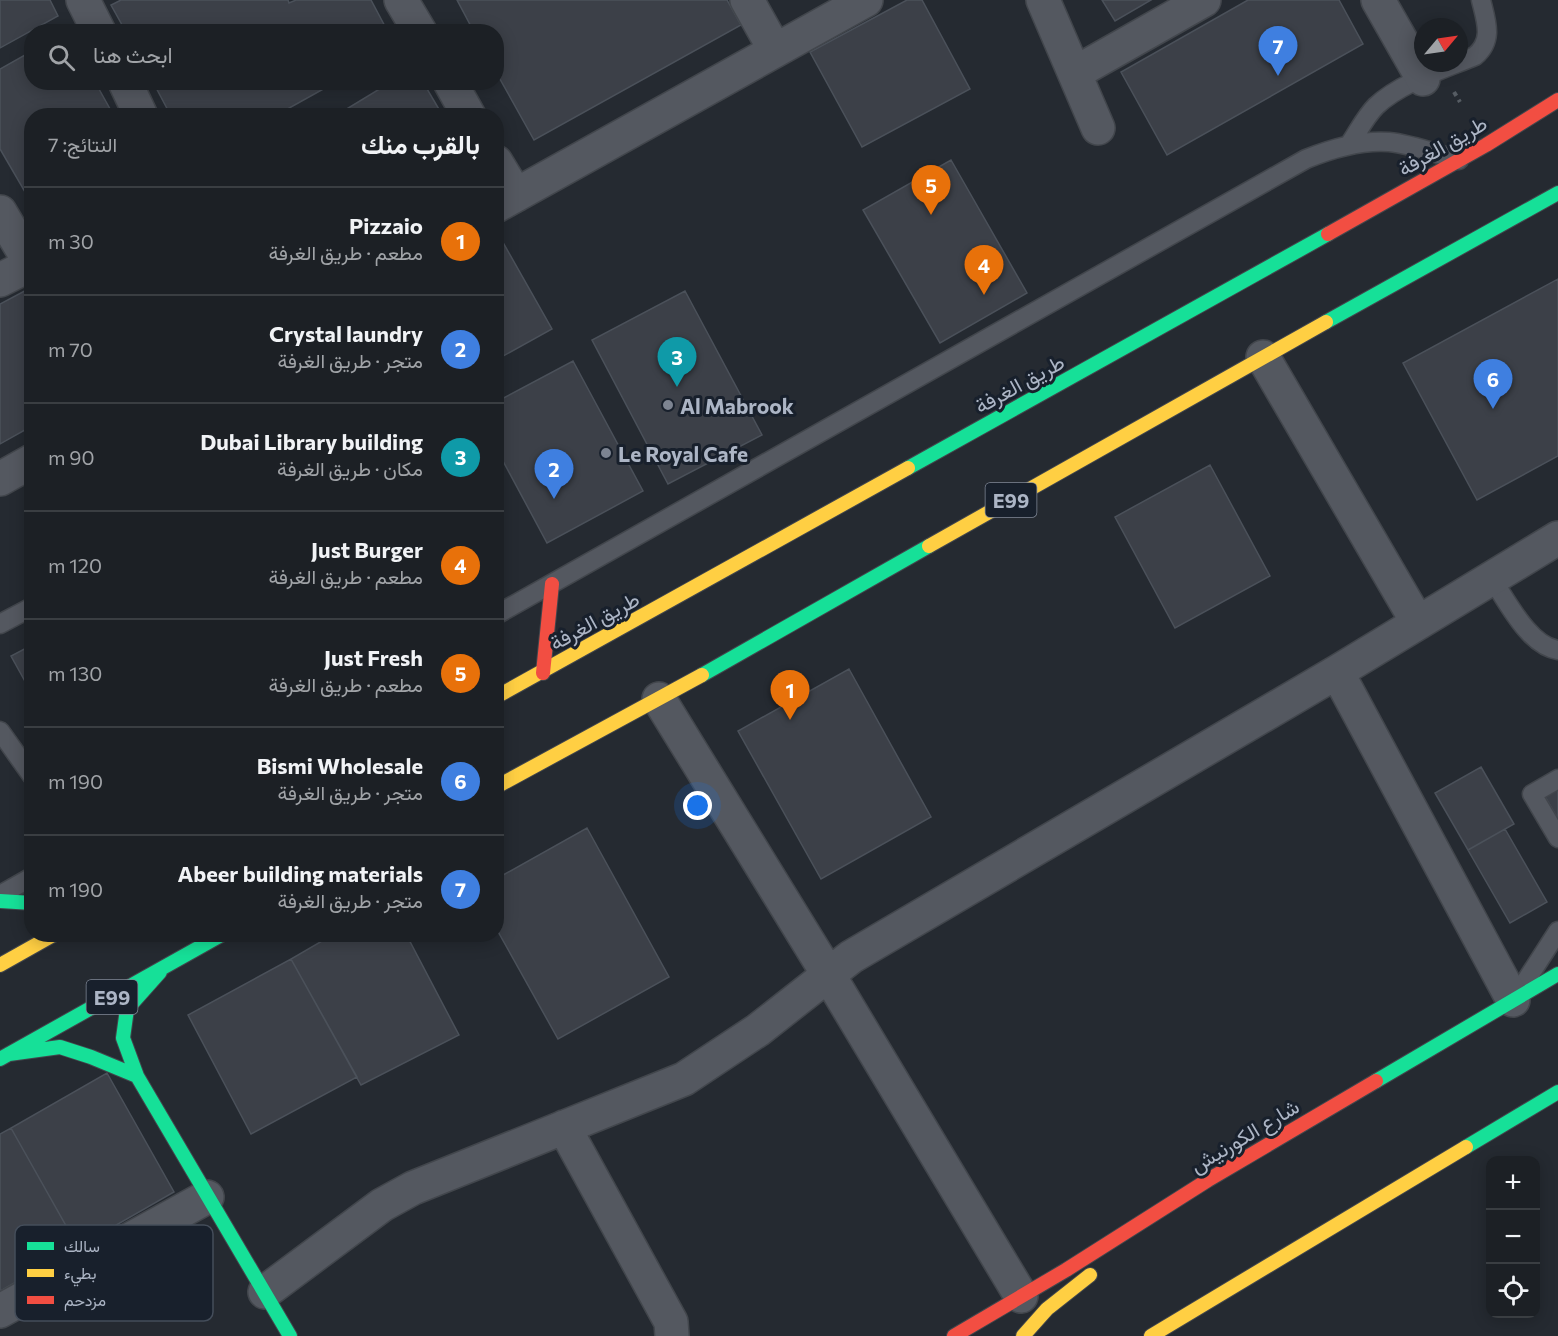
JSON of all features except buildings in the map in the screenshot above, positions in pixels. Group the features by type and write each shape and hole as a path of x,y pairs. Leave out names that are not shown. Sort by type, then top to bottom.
{"main road":[{"name":"طريق الغرفة","path":"504,694 1459,160 1558,100"},
{"name":"E99","path":"504,783 659,699 1558,193"},
{"path":"543,673 552,584"},
{"path":"0,901 24,902"},
{"path":"0,965 41,942"},
{"path":"192,951 200,942"},
{"name":"E99","path":"4,1057 208,942"},
{"path":"162,970 127,1009 123,1038 137,1076 290,1336"},
{"name":"شارع الكورنيش","path":"954,1336 1208,1180 1558,974"},
{"path":"4,1057 60,1047 137,1076"},
{"path":"1151,1336 1558,1092"},
{"path":"1023,1336 1047,1309 1208,1180"}],"street":[{"path":"83,0 95,24"},
{"path":"401,0 415,24"},
{"path":"747,0 775,50"},
{"path":"506,200 866,0"},
{"path":"1043,0 1098,128"},
{"path":"1075,73 1204,0"},
{"path":"1378,0 1423,79"},
{"path":"129,90 137,108"},
{"path":"454,90 465,108"},
{"path":"0,212 24,252"},
{"path":"0,280 24,268"},
{"path":"1263,357 1418,623"},
{"path":"0,479 24,466"},
{"path":"265,1292 382,1205 402,1193 684,1079 758,1030 851,957 1338,672 1558,538"},
{"path":"1338,672 1513,1000"},
{"path":"659,699 828,974 1021,1296"},
{"path":"564,1127 671,1322 672,1336"},
{"path":"156,1225 207,1197"},
{"path":"0,1311 15,1303"}],"lane":[{"path":"1349,145 1369,114 1395,91 1475,56 1483,50 1487,40 1487,29 1481,0"},
{"path":"504,611 1306,159 1349,145 1391,142 1459,160"},
{"path":"1492,579 1534,638 1550,649 1558,650"},
{"path":"0,624 24,611"},
{"path":"0,731 24,765"},
{"path":"1558,779 1532,794 1558,838"},
{"path":"0,895 24,882"},
{"path":"1513,1000 1558,931"}],"traffic: fast":[{"path":"1326,322 1558,193"},
{"path":"908,468 1328,234"},
{"path":"702,675 929,546"},
{"path":"0,901 24,902"},
{"path":"0,1059 209,942"},
{"path":"160,972 127,1009 123,1038 137,1076 290,1336"},
{"path":"1376,1081 1558,974"},
{"path":"9,1054 60,1047 137,1076"},
{"path":"1466,1147 1558,1092"}],"traffic: slow":[{"path":"929,546 1326,322"},
{"path":"504,693 908,468"},
{"path":"504,783 702,675"},
{"path":"0,965 41,942"},
{"path":"1151,1336 1466,1147"},
{"path":"1023,1336 1047,1309 1090,1275"}],"traffic: jam":[{"path":"1328,234 1486,145 1558,100"},
{"path":"543,673 552,584"},
{"path":"954,1336 1066,1270 1208,1180 1376,1081"}],"place":[{"name":"Abeer building materials","path":"1278,76"},
{"name":"Just Fresh","path":"931,215"},
{"name":"Just Burger","path":"984,295"},
{"name":"Dubai Library building","path":"677,387"},
{"name":"Al Mabrook","path":"668,405"},
{"name":"Bismi Wholesale","path":"1493,409"},
{"name":"Le Royal Cafe","path":"606,453"},
{"name":"Crystal laundry","path":"554,499"},
{"name":"Pizzaio","path":"790,720"}]}
